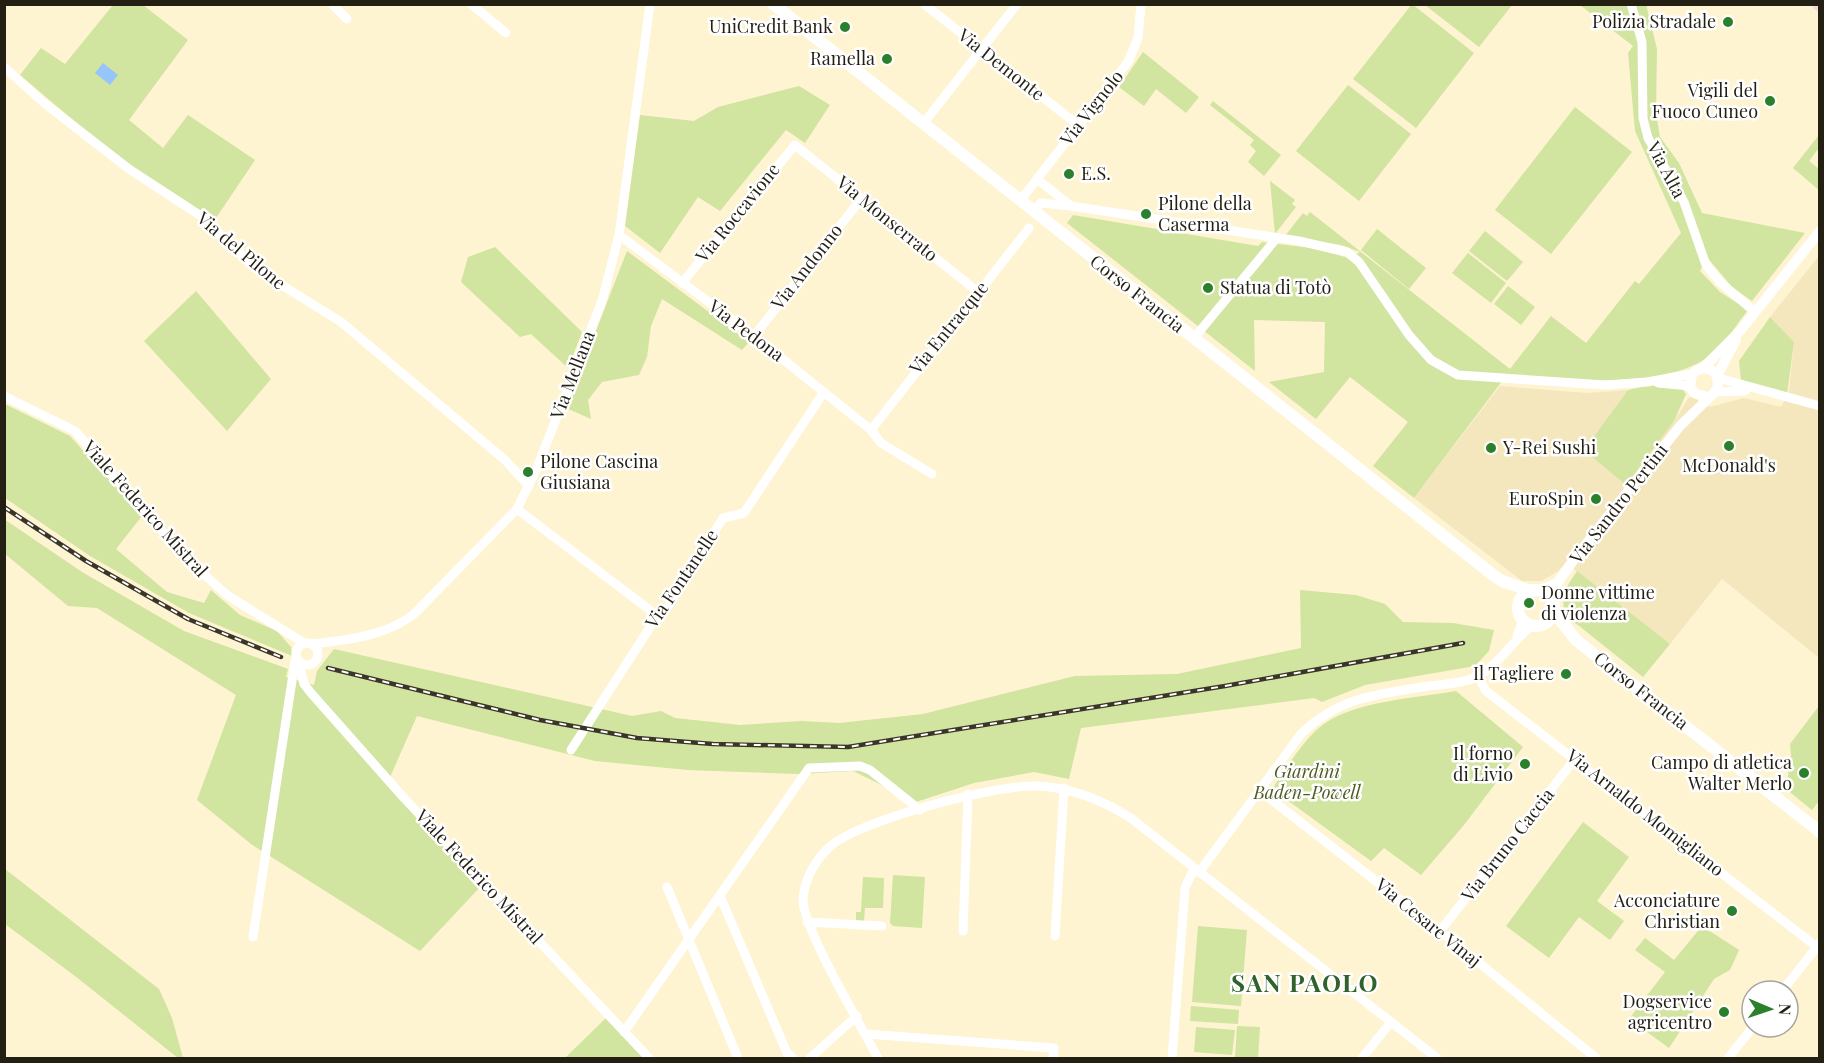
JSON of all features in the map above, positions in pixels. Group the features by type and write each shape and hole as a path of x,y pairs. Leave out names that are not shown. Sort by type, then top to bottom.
{"main road":[{"name":"Corso Francia","path":"773,4 1502,582 1518,605"},
{"name":"Corso Francia","path":"1502,582 1536,590"},
{"path":"1536,590 1553,607 1545,623 1527,623 1518,605 1523,596 1536,590"},
{"name":"Corso Francia","path":"1553,607 1576,640"},
{"name":"Corso Francia","path":"1545,623 1576,640 1820,832"}],"street":[{"path":"332,4 347,19"},
{"path":"471,4 506,33"},
{"name":"Via Mellana","path":"301,651 386,630 409,618 517,509 529,486 602,301 619,235 650,4"},
{"name":"Via Demonte","path":"924,4 1078,125"},
{"path":"923,124 1017,4"},
{"name":"Via Vignolo","path":"1020,201 1131,56 1138,38 1141,4"},
{"name":"Via Alta","path":"1631,4 1642,42 1643,118 1648,138 1684,202 1706,265 1721,283 1755,312"},
{"name":"Via del Pilone","path":"4,67 44,103 120,162 201,216 256,269 341,322 505,459 529,486"},
{"name":"Via Monserrato","path":"795,145 978,292"},
{"name":"Via Roccavione","path":"682,283 795,145"},
{"path":"1036,179 1071,206"},
{"name":"Via Andonno","path":"753,336 861,199"},
{"path":"1033,211 1041,203 1071,206 1309,243 1347,252 1359,262 1409,335 1431,360 1458,375 1605,385 1647,382 1692,374 1703,368 1740,331 1820,231"},
{"name":"Via Entracque","path":"871,430 1029,228"},
{"name":"Via Pedona","path":"619,235 824,392 871,430 881,443 932,474"},
{"path":"1194,338 1276,239"},
{"path":"1711,394 1740,331"},
{"path":"1703,368 1714,372 1717,377 1756,391 1820,406"},
{"path":"1692,374 1692,390"},
{"path":"1647,382 1711,394 1756,391"},
{"name":"Via Sandro Pertini","path":"1680,426 1692,390"},
{"name":"Via Fontanelle","path":"572,747 592,714 659,617 668,608 723,518 744,513 824,392"},
{"name":"Via Sandro Pertini","path":"1553,607 1558,582 1680,426 1711,394"},
{"name":"Viale Federico Mistral","path":"4,396 75,431 185,557 227,595 281,630 301,651 309,665"},
{"path":"517,509 659,617"},
{"name":"Via Sandro Pertini","path":"1536,590 1558,582"},
{"path":"1172,1059 1185,888 1192,873 1200,871 1301,734 1320,716 1350,701 1463,681 1478,676 1495,664 1527,623"},
{"path":"311,693 309,665 333,642"},
{"path":"253,937 301,651 317,649 317,657"},
{"name":"Viale Federico Mistral","path":"301,651 304,684 311,693 404,798 649,1059"},
{"name":"Via Arnaldo Momigliano","path":"1478,676 1486,691 1818,945"},
{"name":"Via Bruno Caccia","path":"1440,931 1575,759"},
{"path":"624,1032 809,768 860,766 870,770 920,810"},
{"path":"878,1059 807,922 803,905 806,883 815,865 826,851 855,832 968,794 1011,787 1037,786 1064,788 1118,809 1437,1059"},
{"path":"1055,936 1064,788"},
{"name":"Via Cesare Vinaj","path":"1258,790 1440,931 1596,1059"},
{"path":"963,931 968,794"},
{"path":"667,887 738,1059"},
{"path":"720,896 787,1053 793,1059"},
{"path":"807,922 882,926"},
{"path":"1791,979 1818,945"},
{"path":"810,1059 857,1016"},
{"path":"1362,1059 1391,1022"},
{"path":"866,1034 1054,1048 1053,1059"},
{"path":"1728,1059 1744,1039"}],"shaded area":[{"path":"1819,256 1819,658 1722,579 1670,644 1566,563 1557,572 1541,581 1522,581 1414,498 1500,386 1587,393 1628,390 1584,450 1674,421 1690,396 1710,407 1744,398 1781,407 1789,391 1794,342 1770,317"}],"green space":[{"path":"1412,4 1474,53 1416,128 1353,79"},
{"path":"1646,4 1657,49 1656,112 1660,137 1679,163 1702,213 1805,233 1752,301 1732,287 1707,257 1700,271 1720,292 1748,310 1718,349 1694,365 1670,373 1614,380 1506,376 1414,498 1373,466 1408,422 1350,377 1316,419 1269,382 1324,372 1325,322 1254,320 1255,371 1067,223 1073,215 1258,246 1262,242 1312,248 1349,258 1360,252 1341,245 1285,236 1303,213 1307,216 1310,212 1510,369 1551,316 1586,343 1635,281 1639,284 1681,233 1635,131 1628,53 1633,46 1580,5"},
{"path":"113,5 143,5 188,40 129,120 163,148 188,115 255,160 214,221 112,153 20,75 41,48 65,64"},
{"path":"1425,5 1512,5 1479,47"},
{"path":"1143,52 1199,97 1186,113 1156,89 1144,106 1119,87"},
{"path":"1348,85 1411,134 1359,201 1296,151"},
{"path":"799,86 830,105 805,143 786,130 720,211 698,197 660,253 625,226 640,115 694,121 718,107"},
{"path":"1213,101 1281,155 1264,176 1248,162 1256,151 1250,145 1254,140 1210,105"},
{"path":"1575,107 1632,152 1551,254 1495,210"},
{"path":"1819,135 1819,148 1809,161 1819,169 1819,190 1793,168"},
{"path":"1270,181 1295,200 1292,204 1296,207 1275,234"},
{"path":"1377,229 1426,268 1409,289 1361,250"},
{"path":"1485,231 1523,262 1507,281 1469,251"},
{"path":"495,247 582,332 568,368 531,334 520,337 461,282 468,257"},
{"path":"627,251 749,342 742,350 662,299 651,326 647,357 639,375 602,382 588,400 591,419 566,408"},
{"path":"1468,253 1506,283 1491,303 1452,273"},
{"path":"1508,286 1535,307 1521,325 1494,304"},
{"path":"196,291 271,379 227,431 144,341"},
{"path":"1770,317 1794,342 1787,394 1741,380 1739,361"},
{"path":"1651,385 1680,386 1686,394 1674,421 1626,485 1584,450 1628,390"},
{"path":"5,404 70,436 142,516 116,549 167,592 204,603 211,590 240,615 277,631 291,647 292,656 189,613 90,556 5,498"},
{"path":"4,519 82,572 184,631 288,669 286,677 314,685 317,671 334,649 632,716 661,711 675,718 740,725 801,721 839,723 923,714 1075,676 1177,674 1301,648 1300,590 1356,595 1385,604 1403,622 1453,623 1494,630 1489,651 1475,666 1365,685 1322,702 1314,698 1081,728 1069,779 1034,772 974,783 916,802 853,771 800,774 688,770 595,761 417,716 387,784 482,885 420,951 251,844 197,800 236,695 97,608 68,606 5,554"},
{"path":"1577,571 1670,644 1643,677 1578,625 1564,617 1563,593"},
{"name":"Giardini Baden-Powell","path":"1456,691 1523,747 1464,825 1421,875 1384,848 1371,861 1272,789 1306,741 1333,718 1366,706"},
{"name":"Campo di atletica Walter Merlo","path":"1819,706 1819,801 1812,810 1786,789 1791,756 1790,744"},
{"path":"1583,822 1629,857 1597,901 1624,921 1610,940 1579,917 1549,958 1506,926"},
{"path":"5,869 159,989 172,1018 183,1058 178,1058 5,924"},
{"path":"893,875 925,877 922,928 893,926 890,923"},
{"path":"863,877 884,878 883,908 865,908 864,921 856,921 856,912 861,912"},
{"path":"1198,926 1247,930 1241,1006 1192,1002"},
{"path":"1702,926 1739,950 1730,970 1714,979 1669,1048 1629,1019 1665,972 1635,950 1645,938 1674,960"},
{"path":"1191,1006 1239,1010 1238,1024 1190,1021"},
{"path":"606,1018 644,1058 565,1058"},
{"path":"1237,1026 1260,1027 1258,1058 1235,1058"},
{"path":"1196,1027 1235,1030 1232,1055 1194,1052"}],"water":[{"path":"103,63 118,75 110,85 95,73"}],"railway":[{"path":"4,507 86,561 188,619 281,657"},
{"path":"328,668 540,720 637,738 713,744 848,747 1225,686 1463,643"}],"place":[{"name":"Polizia Stradale","path":"1728,22"},
{"name":"UniCredit Bank","path":"845,27"},
{"name":"Ramella","path":"887,59"},
{"name":"Vigili del Fuoco Cuneo","path":"1770,101"},
{"name":"E.S.","path":"1069,174"},
{"name":"Pilone della Caserma","path":"1146,214"},
{"name":"Statua di Totò","path":"1208,288"},
{"name":"McDonald's","path":"1729,446"},
{"name":"Y-Rei Sushi","path":"1491,448"},
{"name":"Pilone Cascina Giusiana","path":"528,472"},
{"name":"EuroSpin","path":"1596,499"},
{"name":"Donne vittime di violenza","path":"1529,603"},
{"name":"Il Tagliere","path":"1566,674"},
{"name":"Il forno di Livio","path":"1525,764"},
{"name":"Campo di atletica Walter Merlo","path":"1804,773"},
{"name":"Acconciature Christian","path":"1732,911"},
{"name":"Dogservice agricentro","path":"1724,1012"}],"district":[{"name":"SAN PAOLO","path":"1305,984"}]}
